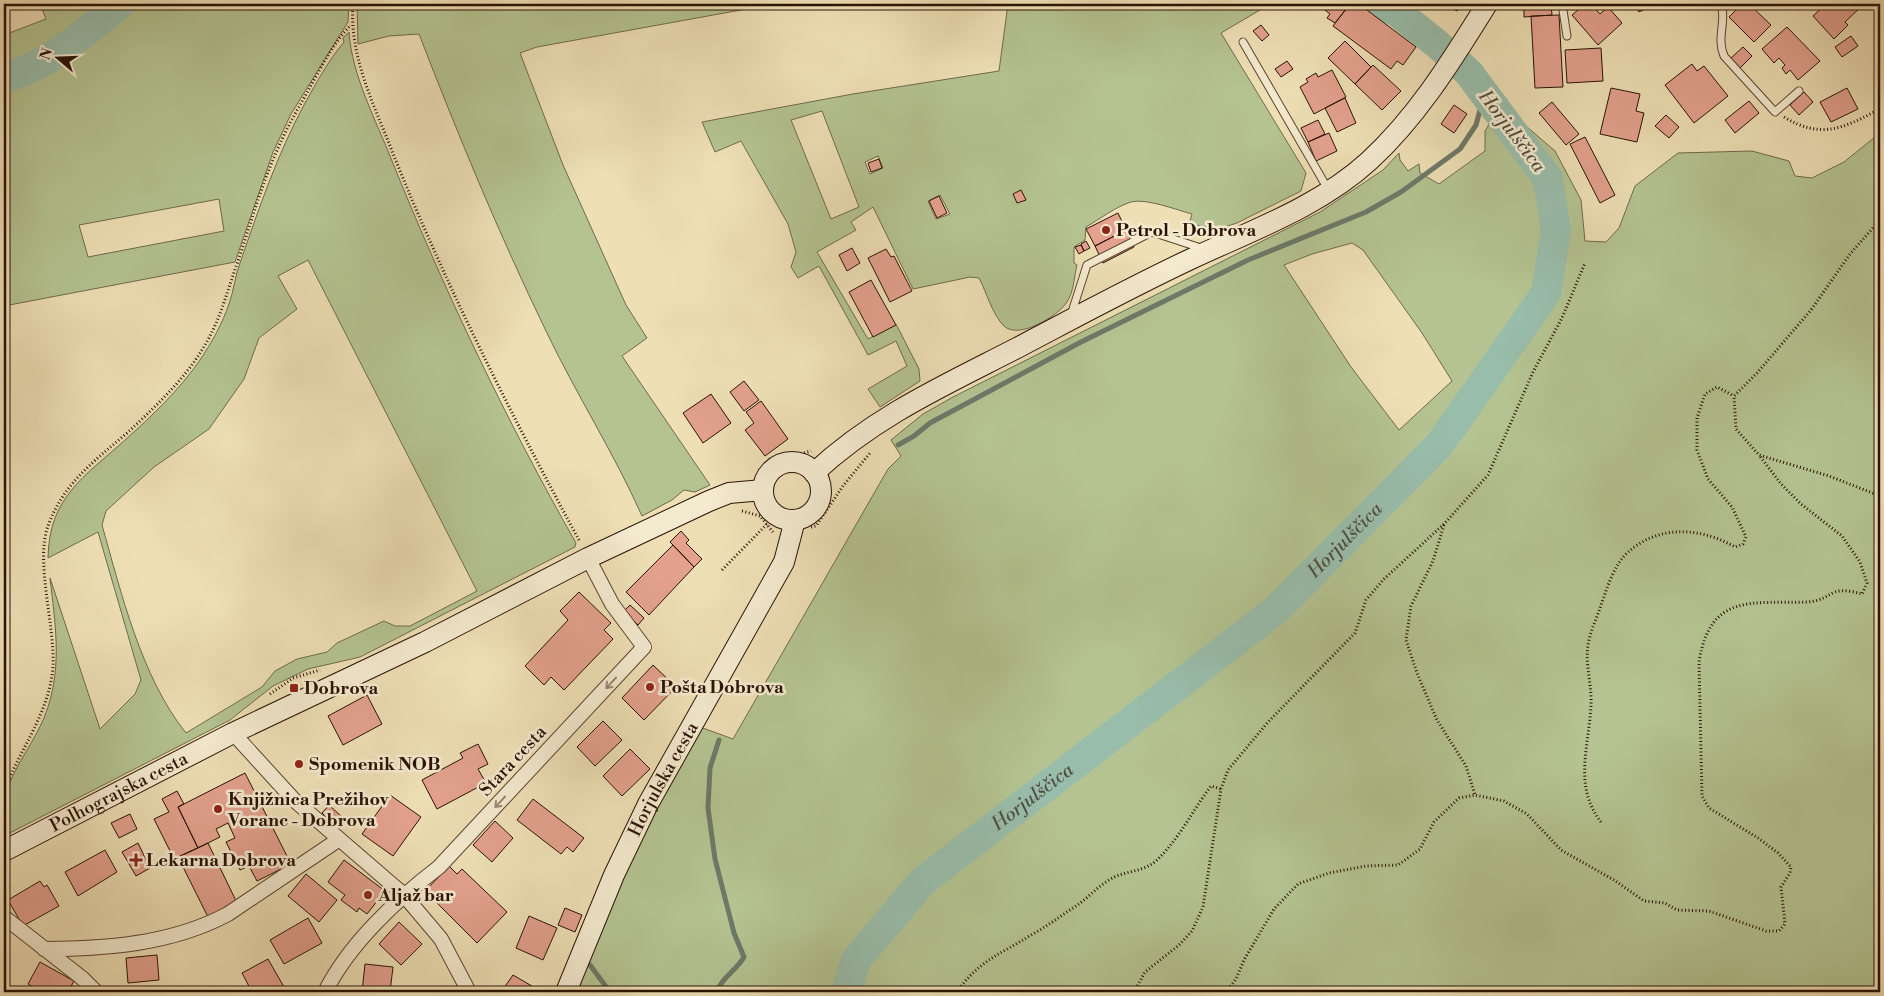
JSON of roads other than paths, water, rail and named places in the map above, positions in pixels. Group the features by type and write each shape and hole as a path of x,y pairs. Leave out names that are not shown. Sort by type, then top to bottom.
{"street":[{"path":"814,473 881,419 940,386 1070,320 1128,288 1209,251 1330,191 1368,162 1400,131 1422,104 1487,4"},
{"path":"788,462 807,466 814,473 819,482 819,502 805,517 786,517 764,500 763,490 771,472 788,462"},
{"name":"Polhograjska cesta","path":"4,851 233,734 425,642 588,558 709,501 729,494 763,490"},
{"name":"Horjulska cesta","path":"566,992 614,875 643,813 784,562 786,517"},
{"name":"Stara cesta","path":"325,992 368,932 404,894 439,867 644,647 612,604 588,558"},
{"path":"233,734 294,800 338,840 404,894 441,939 469,992"},
{"path":"44,949 127,945 165,937 210,924 228,914 338,840"},
{"path":"4,917 96,992"}],"lane":[{"path":"1562,4 1567,36"},
{"path":"1721,4 1723,10 1719,45 1724,56 1775,112 1799,91"},
{"path":"1243,42 1330,191"},
{"path":"1070,320 1087,265 1152,232 1209,251"}],"waterway":[{"path":"4,78 20,73 50,57 120,4"},
{"name":"Horjulščica","path":"846,992 856,960 923,881 1276,610 1440,444 1546,293 1556,230 1548,179 1469,73 1397,12 1380,4"},
{"path":"898,445 914,436 930,423 1081,342 1248,260 1366,212 1401,192 1460,149 1476,125 1484,95"},
{"path":"717,992 722,983 744,957 734,933 715,859 708,808 710,768 719,740"},
{"path":"590,965 610,992"}],"place":[{"name":"Petrol - Dobrova","path":"1106,230"},
{"name":"Pošta Dobrova","path":"650,687"},
{"name":"Dobrova","path":"294,688"},
{"name":"Spomenik NOB","path":"299,764"},
{"name":"Knjižnica Prežihov Voranc - Dobrova","path":"218,809"},
{"name":"Lekarna Dobrova","path":"136,860"},
{"name":"Aljaž bar","path":"368,895"}]}
